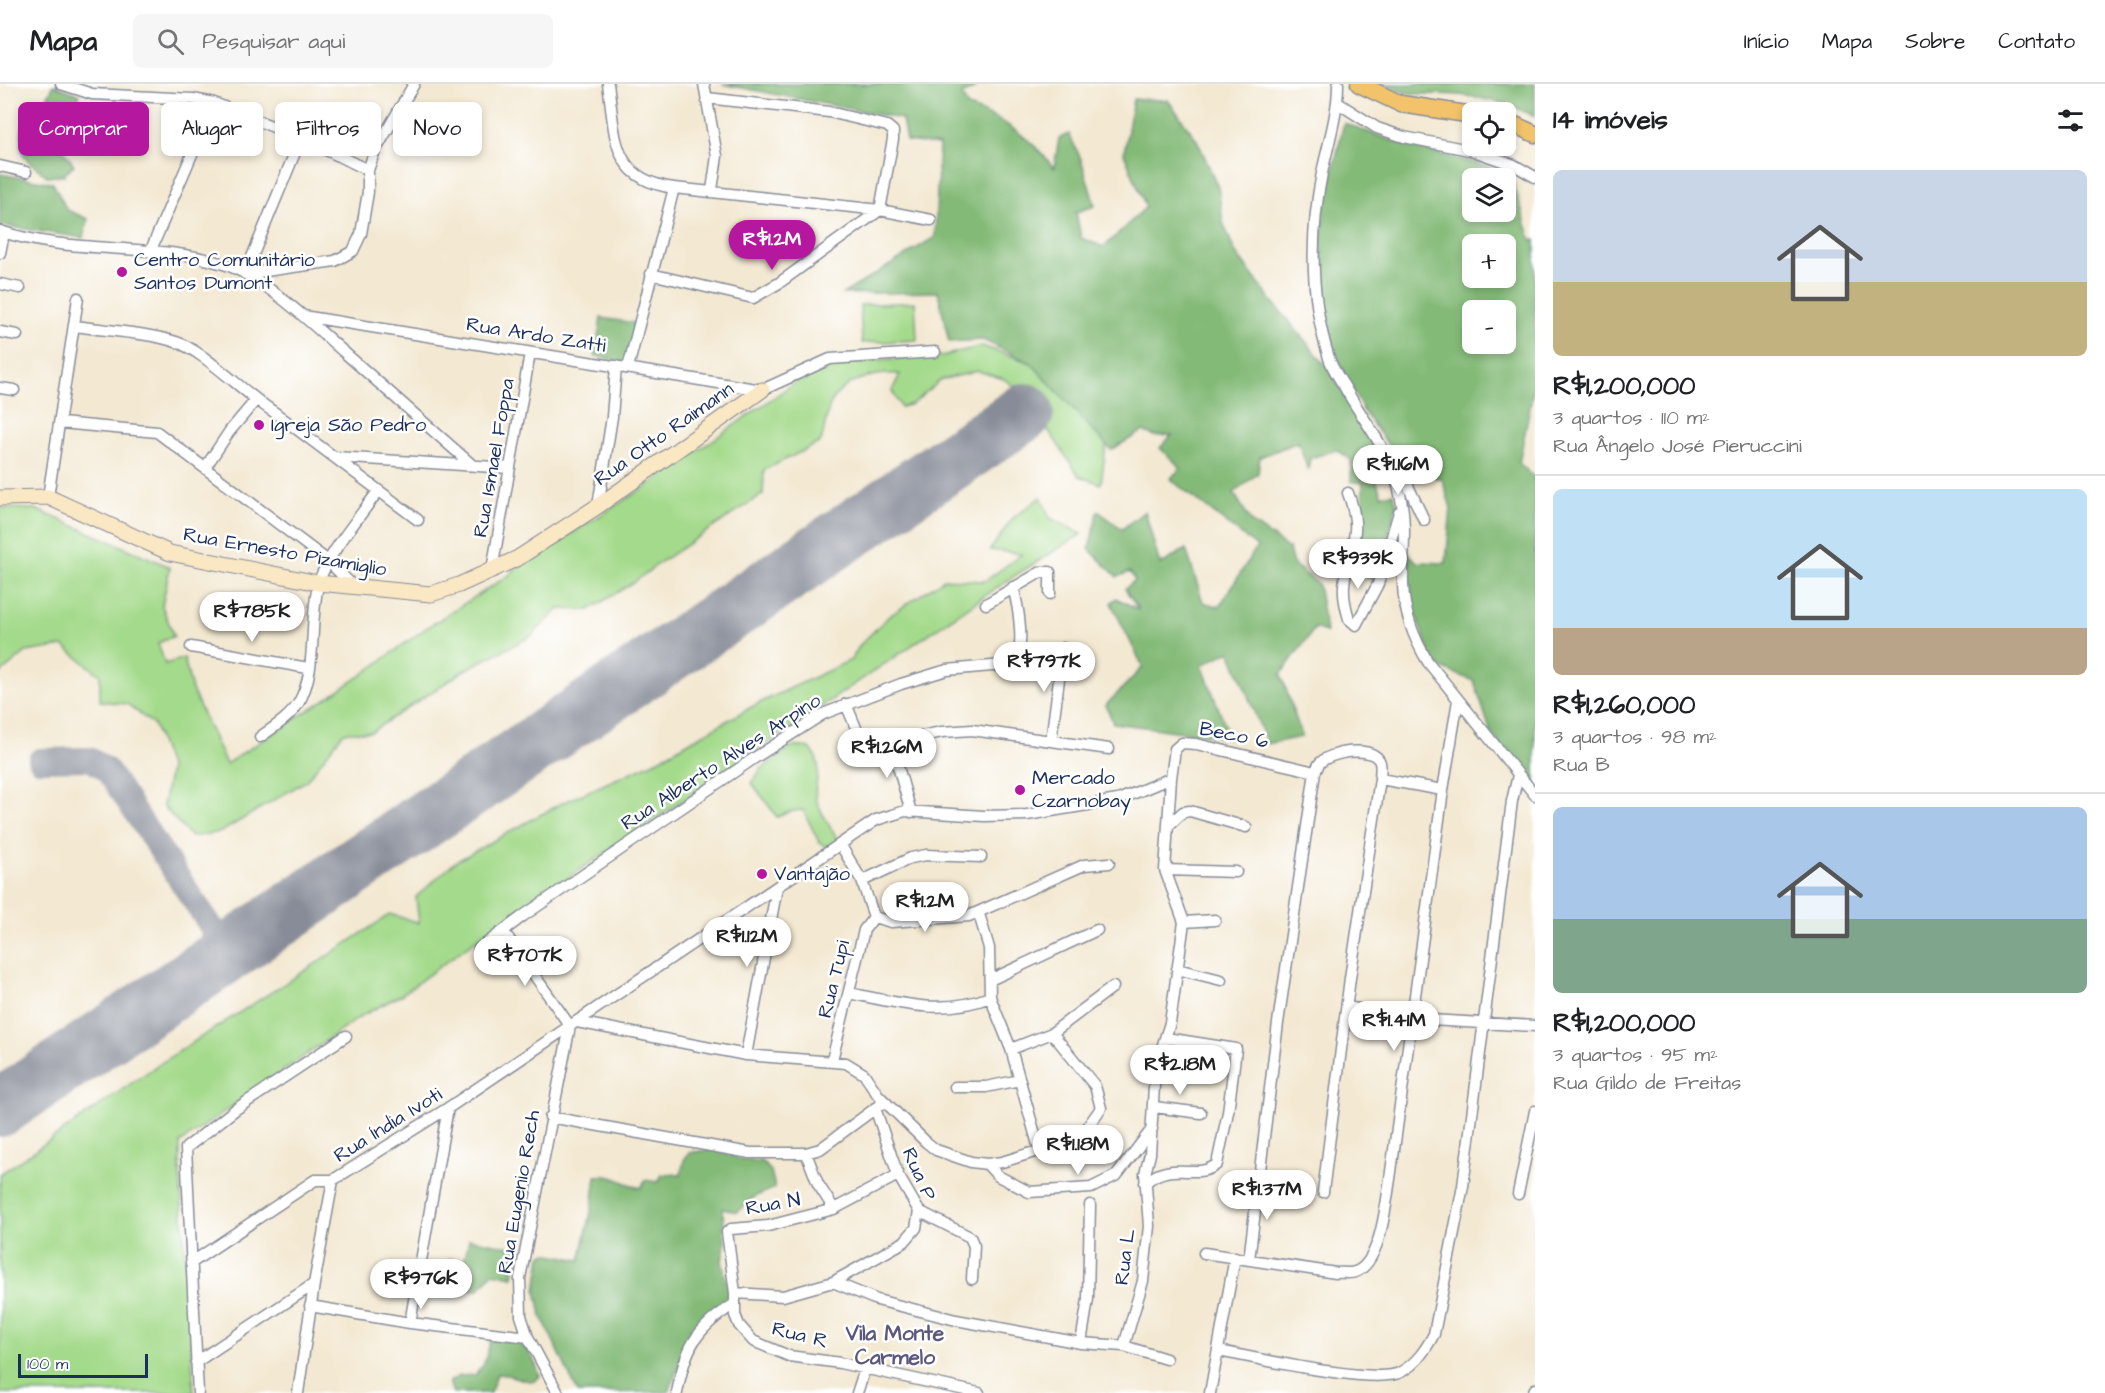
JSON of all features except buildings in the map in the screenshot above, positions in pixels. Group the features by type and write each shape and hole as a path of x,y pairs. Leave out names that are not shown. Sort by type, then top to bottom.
{"main road":[{"path":"1359,84 1401,104 1462,113"},
{"path":"1516,125 1535,134"}],"street":[{"path":"61,84 92,94 193,99 209,102"},
{"path":"246,274 335,261 353,251 361,234 368,192 368,170 374,153 414,84"},
{"path":"608,84 619,153 626,166 638,178 651,184 880,210 931,220"},
{"path":"704,84 717,156 712,190"},
{"path":"1338,84 1338,103 1317,203 1312,240 1315,289 1329,360 1359,415 1403,475 1424,520"},
{"path":"651,274 753,298 779,284 880,210 893,131 887,126 829,112 707,98"},
{"path":"1338,103 1377,128 1404,137 1474,151 1514,165 1535,177"},
{"path":"150,252 191,156"},
{"path":"246,274 294,156"},
{"path":"339,156 368,170"},
{"path":"0,166 26,172"},
{"path":"628,368 674,188"},
{"path":"0,253 2,232 91,249 150,252 212,261 246,274 303,316 471,464"},
{"path":"0,284 20,288"},
{"path":"48,497 61,423 78,298"},
{"name":"Rua Ardo Zatti","path":"303,316 762,390"},
{"path":"75,326 177,342 197,354 255,401 418,520"},
{"path":"0,332 17,335"},
{"name":"Rua Otto Raimann","path":"431,594 518,558 598,506 762,390 830,359 935,352"},
{"name":"Rua Ismael Foppa","path":"492,570 530,353"},
{"path":"598,506 612,417 616,366"},
{"path":"0,388 14,390"},
{"path":"205,468 229,432 255,401"},
{"path":"61,423 157,432 328,561 354,587"},
{"path":"334,457 510,468"},
{"path":"1391,461 1402,500 1403,588 1409,622 1428,662 1535,795"},
{"path":"260,736 284,720 298,704 305,686 308,668 318,583 328,561 378,491"},
{"path":"1348,494 1357,521 1356,542 1343,588 1349,619 1356,625 1369,605 1378,584 1402,500"},
{"name":"Rua Ernesto Pizamiglio","path":"0,498 48,497 170,553 318,583 431,594"},
{"path":"986,604 1013,586 1046,571 1051,576 1050,594"},
{"name":"Rua Alberto Alves Arpino","path":"479,950 756,757 823,714 947,670 1009,666 1018,658 1018,609 1013,586"},
{"path":"191,647 308,668"},
{"path":"1052,741 1063,648"},
{"path":"1204,1253 1336,1273 1355,1272 1369,1260 1379,1238 1390,1179 1443,789 1458,700"},
{"path":"846,704 864,747 893,740 972,730 1109,749"},
{"path":"893,740 895,756 911,812"},
{"name":"Beco 6","path":"1171,778 1175,749 1182,743 1236,752 1315,772"},
{"path":"1249,1260 1278,1023 1315,772 1320,763 1329,757 1350,752 1367,752 1377,756 1381,763 1380,779 1323,1192"},
{"path":"1219,1351 1365,1375 1400,1373 1423,1354 1434,1334 1463,1186 1512,801 1518,775"},
{"name":"Rua Índia Ivoti","path":"191,1263 315,1180 333,1180 448,1108 876,820 893,813 911,812 984,816 1027,815 1118,800 1171,778"},
{"name":"Rua L","path":"1124,1346 1143,1281 1148,1245 1145,1183 1154,1107 1155,1069 1166,1038 1184,922 1165,870 1171,778"},
{"path":"1380,779 1443,789"},
{"path":"1168,826 1183,812 1190,811 1246,827"},
{"path":"840,844 862,881 874,916 891,922 979,914 1084,865 1109,863"},
{"path":"862,881 911,858 926,855 981,857"},
{"path":"1165,870 1236,872"},
{"path":"746,1055 777,886"},
{"path":"979,914 989,948 990,997 1011,1049 1040,1152"},
{"name":"Rua Tupi","path":"832,1060 864,930 874,916"},
{"path":"1184,922 1215,920"},
{"path":"990,980 1098,930"},
{"path":"504,932 574,1024 746,1055 832,1060 856,1068 880,1105 936,1150 971,1162 987,1164 1040,1152 1077,1137 1101,1108 1095,1086 1052,1033"},
{"path":"1177,969 1221,980"},
{"path":"1011,1049 1052,1033 1113,987"},
{"path":"849,993 924,1008 959,1006 990,997"},
{"path":"1347,1007 1413,1018 1535,1026"},
{"name":"Rua Eugenio Rech","path":"558,1393 528,1336 521,1316 520,1278 550,1117 574,1024"},
{"path":"198,1393 186,1148 236,1109 346,1036"},
{"path":"1145,1183 1156,1174 1168,1171 1205,1170 1217,1164 1228,1112 1236,1048 1166,1038"},
{"path":"955,1087 986,1087 1020,1080"},
{"path":"550,1117 750,1153 806,1153 820,1149 880,1105"},
{"name":"Rua P","path":"833,1282 904,1242 916,1228 919,1211 898,1175 880,1105"},
{"path":"1154,1107 1201,1113"},
{"path":"410,1323 448,1108"},
{"path":"1518,1194 1535,1112"},
{"path":"987,1164 998,1176 1029,1192 1091,1188 1118,1175 1152,1129"},
{"path":"806,1153 818,1184 834,1209"},
{"name":"Rua N","path":"753,1341 739,1325 734,1305 735,1293 727,1232 731,1229 768,1226 834,1209 898,1175"},
{"path":"298,1393 310,1306 333,1180"},
{"path":"1082,1343 1088,1299 1090,1205"},
{"path":"919,1211 970,1238 974,1246 972,1279"},
{"path":"1210,1393 1235,1257"},
{"path":"735,1293 783,1296 833,1282 877,1300 956,1320 1082,1343 1124,1346 1166,1359"},
{"path":"196,1362 314,1284"},
{"path":"677,1393 688,1350 700,1330 734,1305"},
{"path":"310,1306 410,1323 528,1336"},
{"name":"Rua R","path":"753,1341 789,1356 865,1369 946,1390 980,1393"},
{"path":"857,1393 865,1369"}],"green space":[{"path":"722,84 970,84 975,88 962,95 968,107 1005,123 1036,148 1054,168 1059,138 1069,134 1081,159 1095,206 1076,212 1081,238 1104,247 1146,207 1124,154 1133,99 1168,100 1197,140 1218,187 1223,222 1235,252 1271,300 1328,368 1388,467 1375,475 1381,495 1393,493 1397,505 1375,581 1351,570 1361,539 1363,483 1351,481 1351,460 1337,450 1310,458 1308,470 1298,442 1260,457 1258,473 1234,493 1251,522 1289,549 1293,564 1318,584 1326,632 1315,628 1281,674 1302,737 1267,744 1230,651 1202,665 1230,738 1113,723 1106,705 1143,667 1111,603 1116,598 1139,610 1125,589 1135,580 1130,572 1117,577 1089,549 1098,511 1122,529 1145,511 1160,565 1186,549 1203,602 1219,607 1257,547 1170,479 1181,468 1160,448 1172,435 1154,436 1143,431 1111,450 1031,363 983,340 949,342 938,292 843,294 935,237 939,145 906,141 902,119"},
{"path":"1384,84 1535,84 1535,117 1516,108 1516,102 1496,102 1460,95 1412,93"},
{"path":"54,85 80,95 76,102 45,102"},
{"path":"1344,123 1401,144 1490,168 1462,168 1462,222 1516,222 1516,192 1531,240 1535,240 1535,381 1519,463 1535,478 1535,786 1491,733 1474,681 1436,666 1424,637 1409,583 1407,552 1417,562 1446,563 1451,508 1442,479 1407,470 1364,412 1336,356 1323,291 1321,242 1324,209"},
{"path":"25,156 67,156 74,165 64,175 48,177"},
{"path":"0,174 53,183 67,210 88,219 83,238 0,225"},
{"path":"915,302 917,340 862,343 860,305"},
{"path":"601,318 635,323 626,363 595,356"},
{"path":"982,346 1031,363 1106,444 1101,484 1079,476 1025,395 1004,379 978,371 941,380 912,404 901,407 892,391 900,374 880,374 860,379 842,389 835,396 830,405 821,442 764,470 763,494 633,583 589,610 559,609 530,637 468,668 371,732 344,732 306,781 221,832 191,837 163,806 170,769 154,725 127,704 100,701 100,675 63,646 26,652 0,674 0,508 35,509 170,567 162,606 174,636 158,643 165,664 184,658 192,690 226,764 359,677 426,628 650,484 823,363 942,356"},
{"path":"1041,497 1050,518 1082,534 1019,573 469,945 401,995 363,1015 180,1143 194,1393 0,1393 0,1174 161,1063 390,914 419,923 416,897 455,862 560,804 652,763 757,704 851,660 860,645 888,617 944,579 985,581 1022,554 990,550 1013,518"},
{"path":"793,746 810,748 818,762 816,798 839,842 828,848 819,842 803,810 792,811 777,817 752,783 761,769"},
{"path":"712,1149 742,1159 761,1161 771,1171 775,1188 756,1196 737,1212 723,1209 725,1245 722,1261 730,1298 725,1305 714,1309 691,1334 669,1392 578,1393 541,1315 536,1290 541,1256 546,1253 580,1260 592,1208 596,1176 614,1178 641,1188 645,1180 658,1182 662,1175 681,1174 684,1160 689,1153"},
{"path":"469,1239 517,1248 513,1277 493,1273 478,1290 443,1288 449,1259 464,1261"},
{"path":"502,1338 518,1343 527,1350 540,1376 535,1381 530,1381 497,1374 490,1393 453,1393 449,1382 459,1376 475,1375 484,1364 491,1339"}],"taxiway":[{"path":"40,760 90,759 107,770 212,928 214,951 203,972"},
{"path":"212,928 234,937 258,933"}],"runway":[{"path":"0,1108 1025,412"}],"place":[{"name":"Centro Comunitário Santos Dumont","path":"122,272"},
{"name":"Igreja São Pedro","path":"259,425"},
{"name":"Mercado Czarnobay","path":"1020,790"},
{"name":"Vantajão","path":"762,874"}],"district":[{"name":"Vila Monte Carmelo","path":"895,1345"}]}
